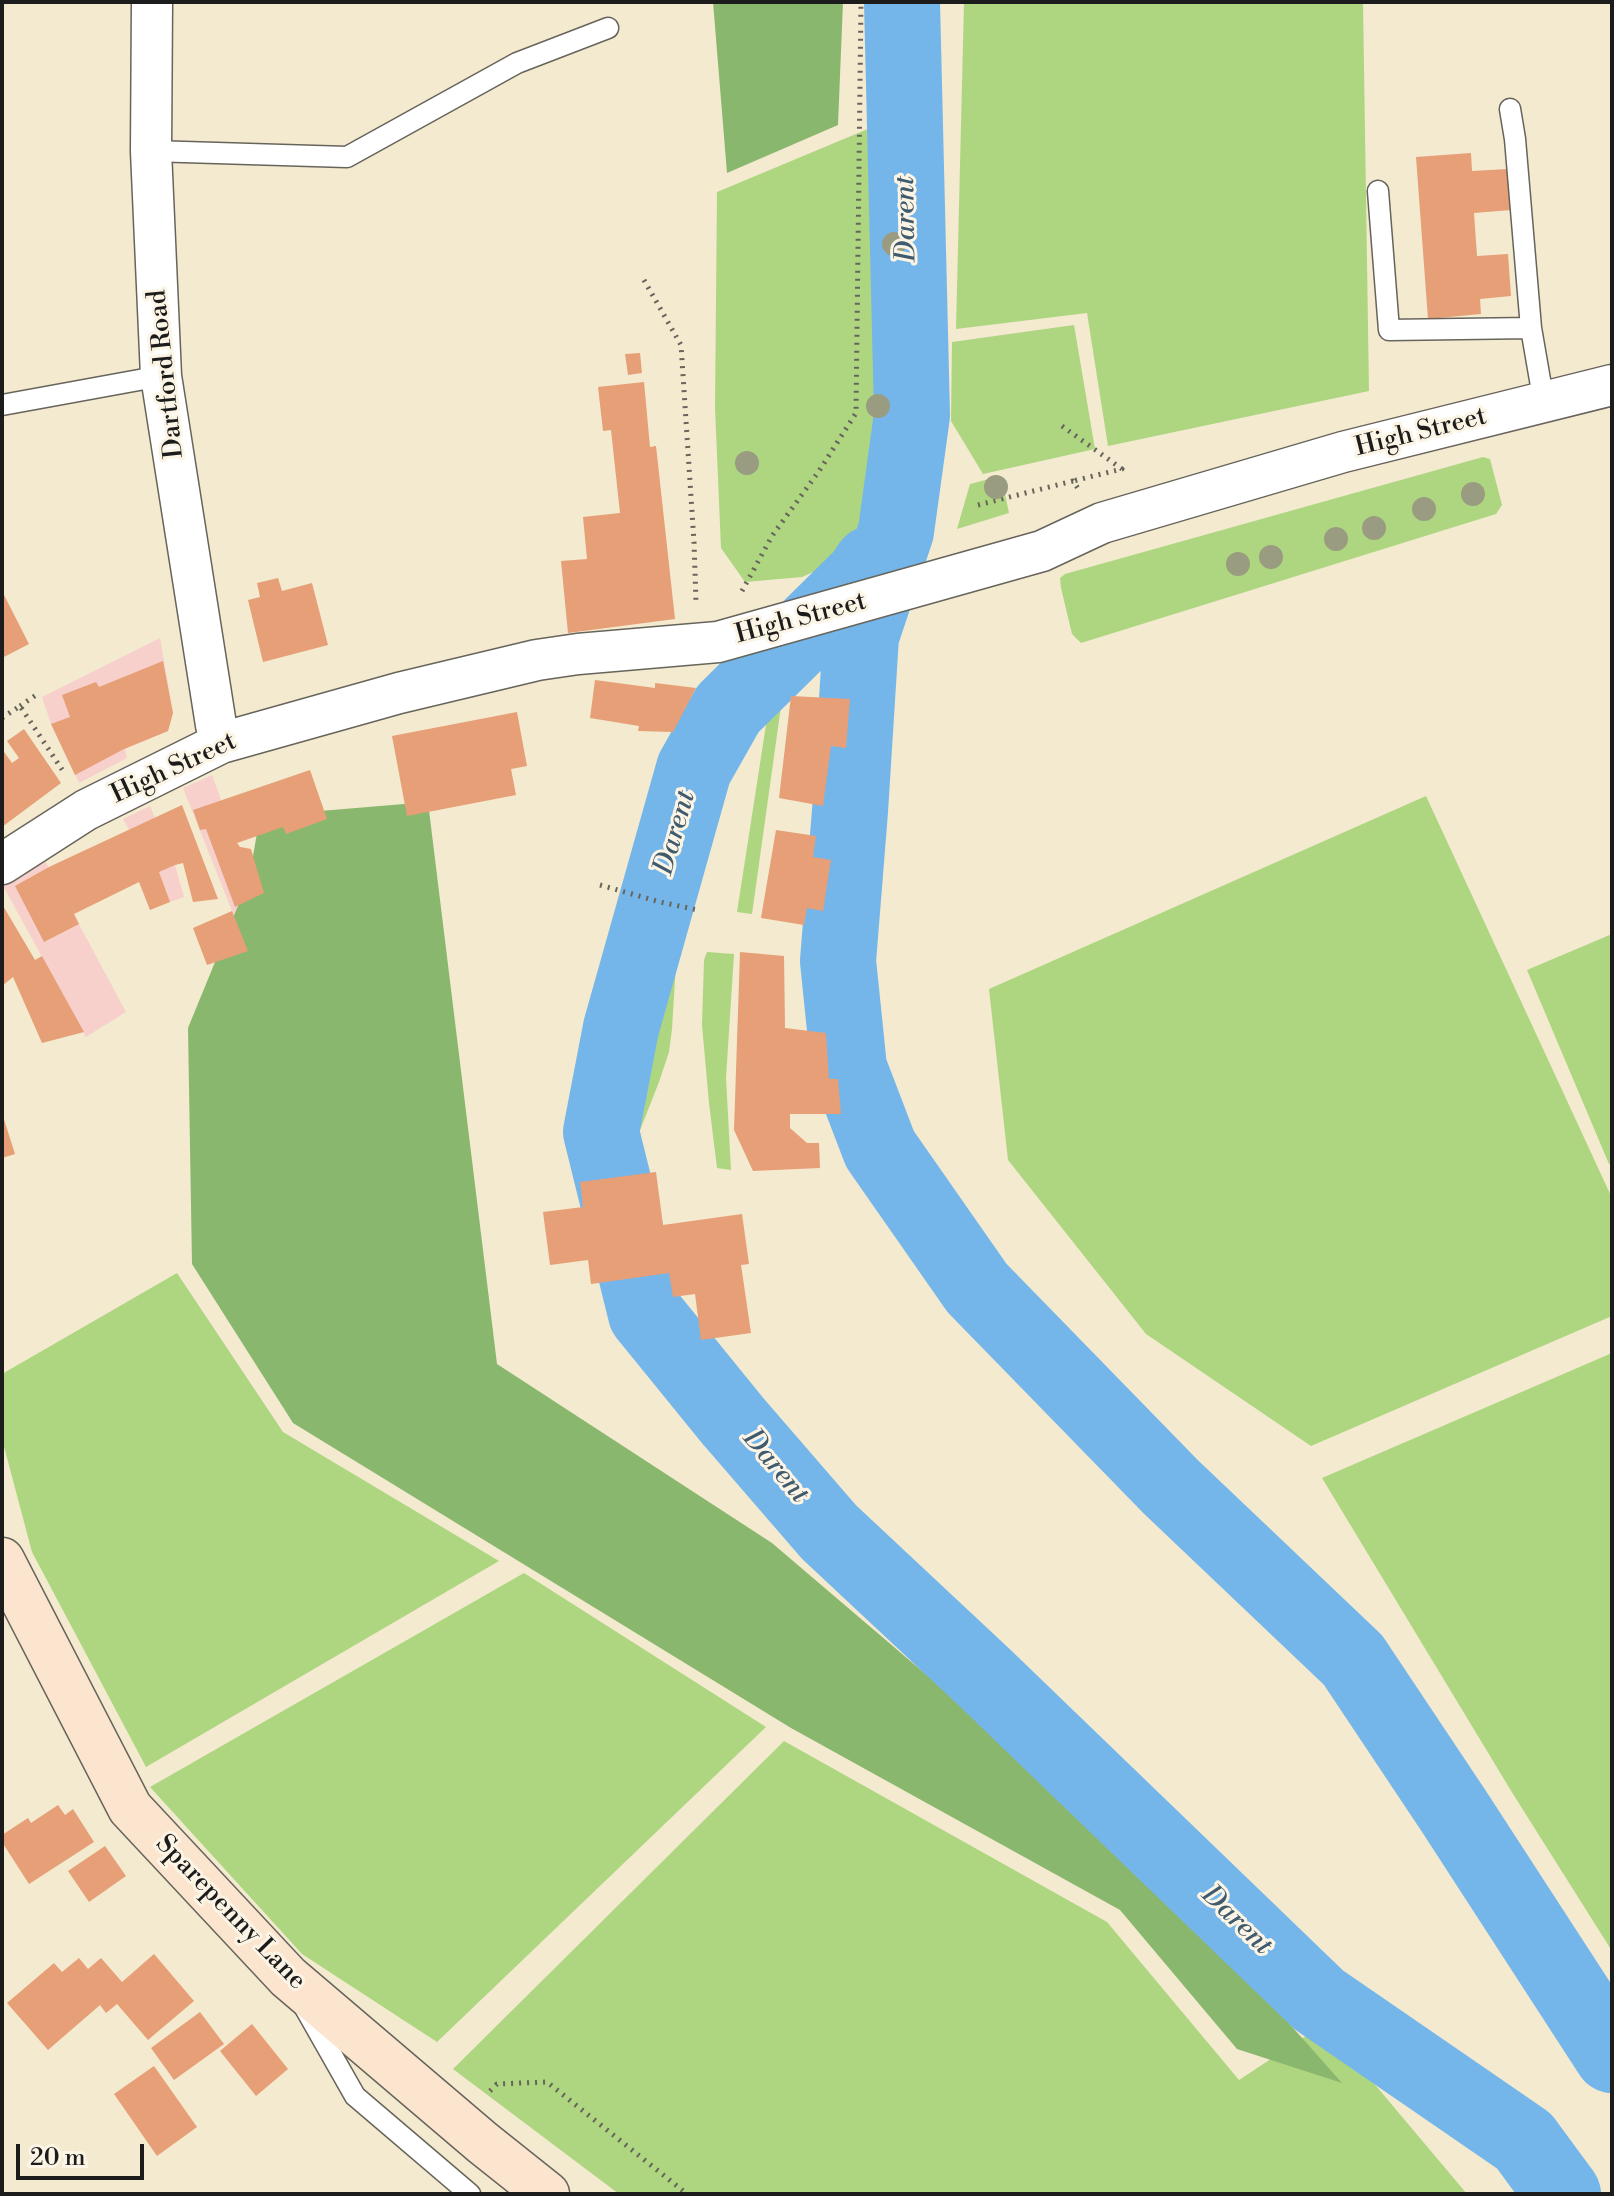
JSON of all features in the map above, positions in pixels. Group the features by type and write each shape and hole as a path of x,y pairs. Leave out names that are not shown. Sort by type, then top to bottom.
{"street":[{"name":"Dartford Road","path":"152,2 151,151 161,376 221,743"},
{"name":"High Street","path":"2,864 86,810 221,743 399,693 537,660 708,643 1042,551 1102,523 1343,452 1612,385"},
{"name":"Sparepenny Lane","path":"2,1560 130,1808 288,1977 547,2194"}],"lane":[{"path":"151,151 347,157 517,63 608,28"},
{"path":"1510,109 1531,328 1544,403"},
{"path":"1378,191 1389,330 1531,328"},
{"path":"2,405 161,376"},
{"path":"288,1977 355,2096 470,2194"}],"path":[{"path":"708,643 736,601 772,536 856,413 861,2"},
{"path":"644,280 681,345 694,542 708,643"},
{"path":"978,505 1122,469 1062,426"},
{"path":"1073,481 1102,523"},
{"path":"2,718 36,695"},
{"path":"20,706 86,810"},
{"path":"600,885 698,910"},
{"path":"458,2122 497,2084 547,2082 687,2194"}],"shaded area":[{"path":"160,638 173,713 168,731 125,749 127,758 79,783 51,724 42,697"},
{"path":"212,775 237,843 240,847 251,849 248,951 183,788"},
{"path":"150,806 175,865 184,897 170,902 123,819"},
{"path":"44,859 126,1012 86,1037 2,884"}],"green space":[{"path":"713,2 843,2 838,125 727,173"},
{"path":"964,2 1363,2 1369,391 1108,446 1087,313 956,329"},
{"path":"875,126 889,397 869,529 849,556 802,577 745,582 721,548 715,408 717,192"},
{"path":"1074,325 1095,449 983,474 951,421 952,342"},
{"path":"1483,457 1490,459 1502,505 1496,514 1081,643 1072,634 1061,588 1060,578 1065,574"},
{"path":"1001,476 1009,513 957,529 970,484"},
{"path":"770,699 782,699 752,914 737,912"},
{"path":"717,723 722,728 716,775 703,782 687,835 696,846 684,900 654,893 692,772"},
{"path":"1426,796 1612,1198 1612,1316 1311,1446 1146,1334 1008,1160 989,989"},
{"path":"428,802 497,1364 772,1543 1146,1862 1342,2083 1237,2049 1120,1910 791,1728 293,1423 192,1264 188,1028 249,879 260,816"},
{"path":"650,909 679,914 672,1029 669,1052 633,1148 624,1150 637,1095"},
{"path":"1612,934 1612,1163 1609,1164 1527,970"},
{"path":"707,952 734,954 726,1078 731,1170 717,1168 709,1103 702,1025 704,960"},
{"path":"177,1273 283,1432 499,1561 146,1767 32,1552 2,1439 2,1374"},
{"path":"1612,1353 1612,1951 1322,1478"},
{"path":"524,1573 766,1727 437,2042 302,1954 150,1787"},
{"path":"784,1741 1107,1922 1239,2080 1324,2024 1467,2194 619,2194 453,2069"}],"building":[{"path":"1471,153 1472,171 1508,169 1511,210 1474,213 1477,256 1508,254 1511,296 1480,299 1481,314 1428,319 1416,157"},
{"path":"640,353 642,373 628,375 625,354"},
{"path":"644,382 650,447 656,446 675,619 568,633 561,561 587,559 583,517 620,513 611,430 603,431 598,387"},
{"path":"278,578 282,591 312,583 328,645 263,662 248,600 260,597 257,583"},
{"path":"2,591 29,644 2,658"},
{"path":"163,661 173,713 168,731 124,749 75,775 51,724 70,717 62,695 96,682 99,687"},
{"path":"595,680 655,688 655,683 696,688 673,732 638,731 639,726 590,718"},
{"path":"791,696 850,699 846,748 831,746 823,806 779,798"},
{"path":"517,712 527,766 511,769 516,795 407,816 392,736"},
{"path":"24,729 61,783 2,827 2,749 12,763 19,758 7,741"},
{"path":"310,770 327,819 286,834 283,827 237,843 240,847 251,849 264,893 235,907 206,829 200,830 193,810"},
{"path":"182,805 218,899 193,902 183,863 159,872 170,902 150,910 139,882 74,914 79,924 44,942 15,886"},
{"path":"776,830 816,836 813,857 831,860 823,911 807,908 804,925 761,918"},
{"path":"2,904 35,960 42,956 84,1032 42,1043 13,977 2,986"},
{"path":"232,911 248,951 207,965 193,928"},
{"path":"740,952 784,956 785,1028 826,1033 829,1079 838,1079 841,1114 790,1114 790,1128 807,1143 819,1143 820,1168 753,1171 734,1130"},
{"path":"2,1113 15,1154 2,1158"},
{"path":"656,1172 663,1225 742,1214 749,1264 741,1265 751,1333 701,1340 695,1294 673,1297 669,1273 591,1284 588,1260 550,1265 543,1212 583,1207 580,1182"},
{"path":"58,1805 65,1815 73,1809 94,1842 29,1884 2,1842 2,1835 28,1818 31,1823"},
{"path":"105,1846 126,1876 89,1902 68,1871"},
{"path":"154,1954 194,2001 148,2040 117,2004 106,2013 100,2005 48,2050 7,2003 54,1963 62,1972 79,1958 88,1969 101,1958 122,1982"},
{"path":"200,2012 224,2044 174,2080 151,2048"},
{"path":"252,2024 288,2069 256,2096 220,2051"},
{"path":"154,2066 197,2127 157,2156 114,2094"}],"waterway":[{"name":"Darent","path":"902,2 912,415 896,531 861,636 838,961 849,1068 880,1149 977,1288 1171,1487 1353,1660 1612,2055"},
{"name":"Darent","path":"871,564 863,576 728,709 694,769 621,1028 601,1132 646,1314 829,1532 1319,2000 1524,2141 1563,2194"}]}
